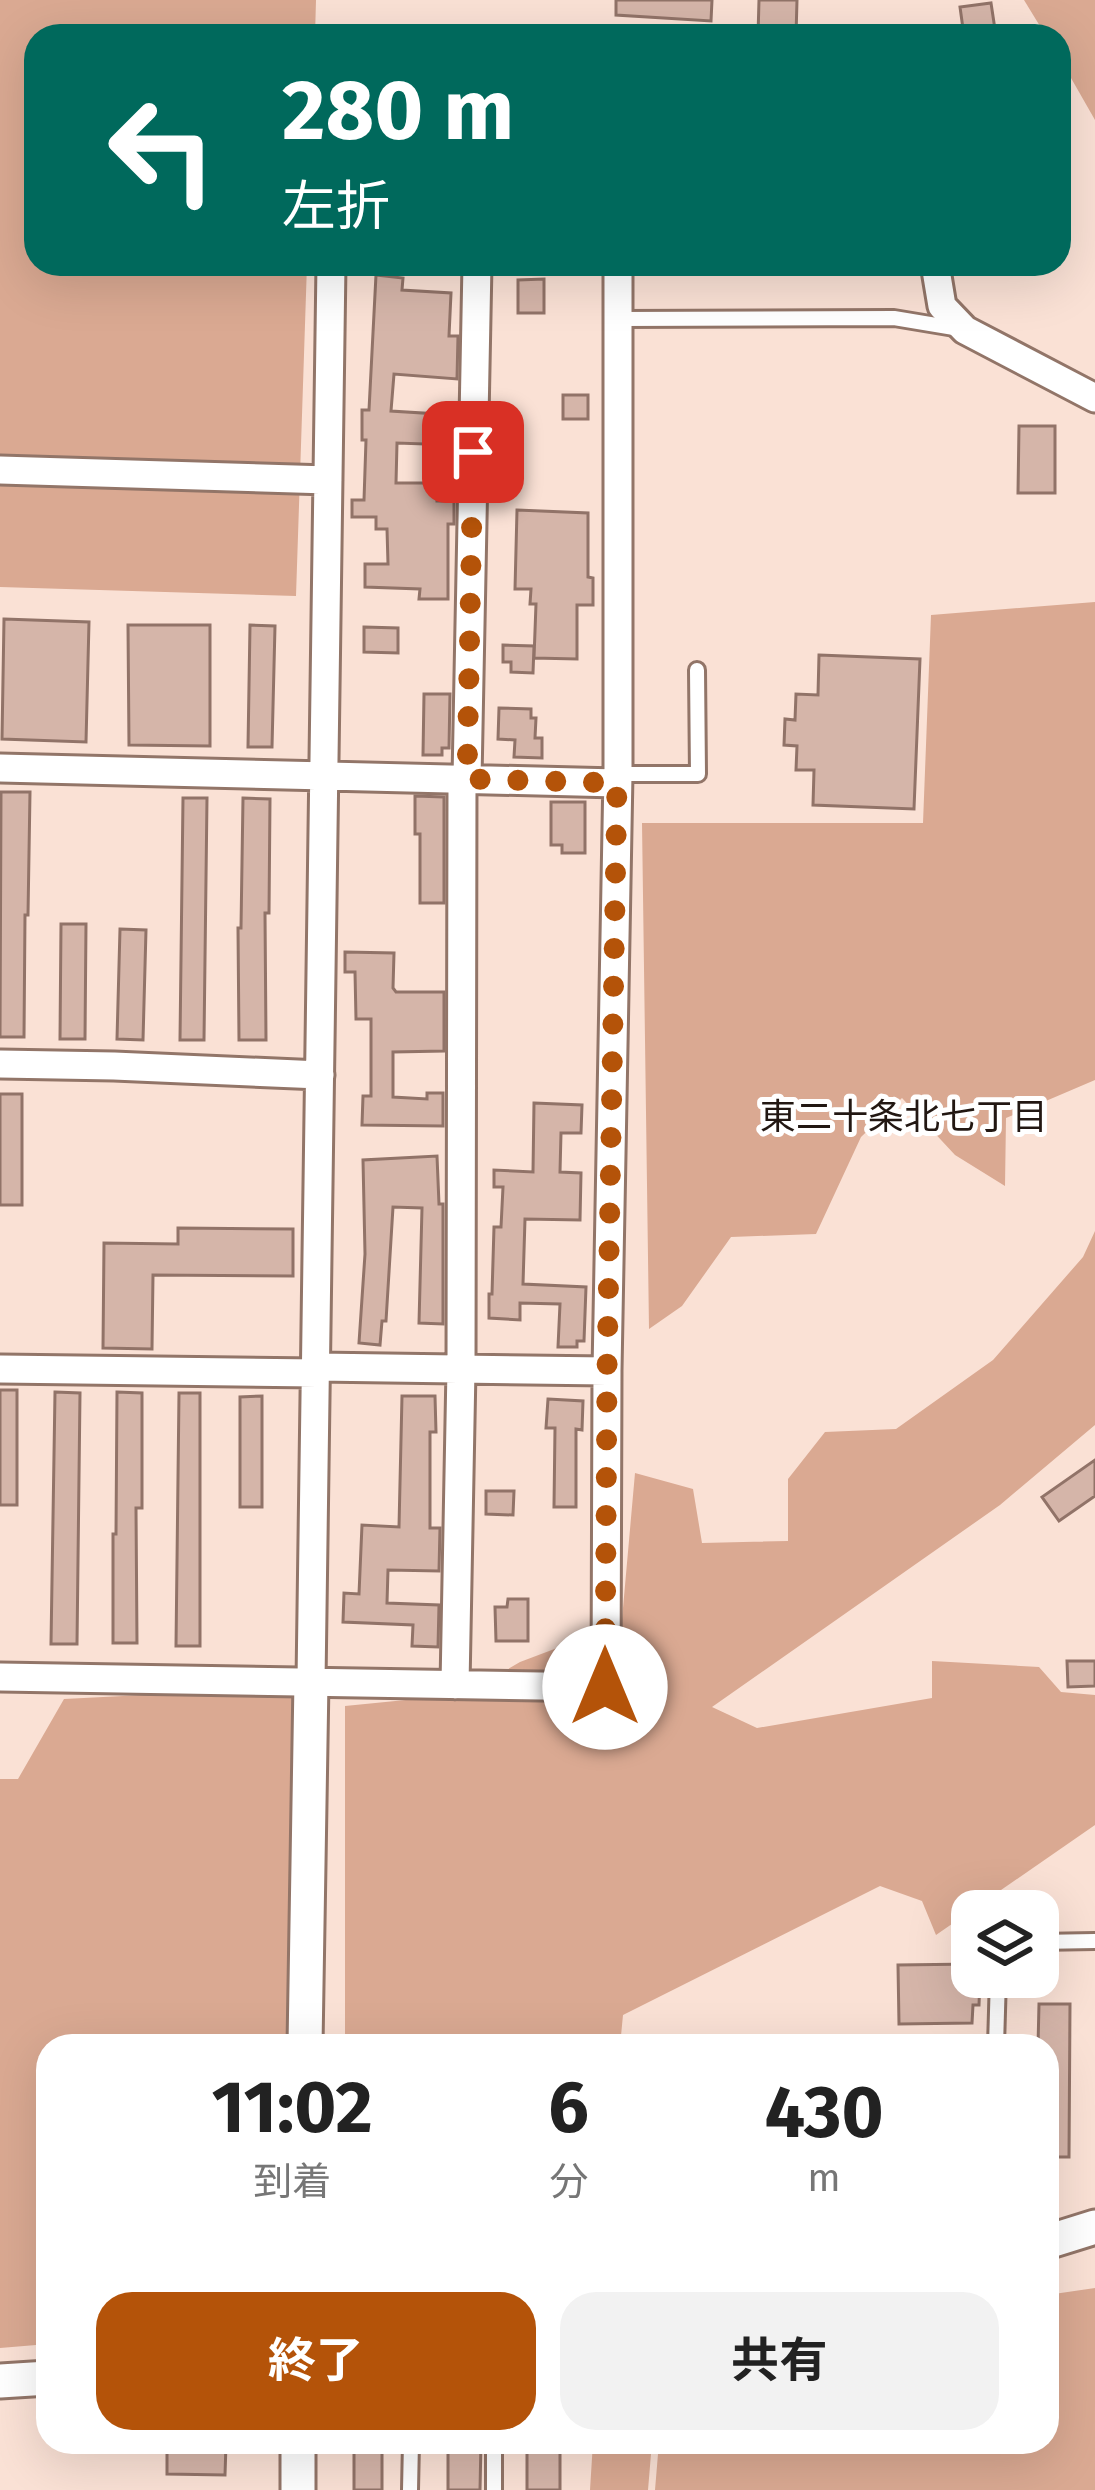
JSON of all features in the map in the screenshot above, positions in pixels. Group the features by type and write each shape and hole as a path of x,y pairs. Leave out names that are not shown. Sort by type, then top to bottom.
{"street":[{"path":"305,2034 331,276"},
{"path":"455,1685 465,779 477,276"},
{"path":"0,1677 605,1687 618,778 618,276"},
{"path":"936,276 942,305 965,330 1095,398"},
{"path":"0,470 328,480"},
{"path":"0,768 618,778"},
{"path":"0,1064 320,1075"},
{"path":"0,1369 607,1371"},
{"path":"1059,2238 1095,2227"},
{"path":"0,2381 36,2379"},
{"path":"298,2454 298,2490"}],"lane":[{"path":"618,319 895,318 965,330"},
{"path":"618,778 698,774 697,670"},
{"path":"1059,1942 1095,1941"},
{"path":"997,2034 998,1998"},
{"path":"410,2490 411,2454"},
{"path":"494,2454 494,2490"}],"shaded area":[{"path":"0,0 316,0 315,24 24,24 24,276 307,276 296,596 0,587"},
{"path":"1024,0 1095,0 1095,120 1071,78 1071,24 1039,24"},
{"path":"1095,602 1095,1080 1006,1118 1005,1186 955,1155 902,1098 861,1137 816,1234 731,1237 682,1306 649,1329 642,823 923,823 931,615"},
{"path":"1095,1231 1095,1425 1000,1505 712,1707 757,1728 932,1698 932,1661 1039,1667 1061,1692 1095,1695 1095,1825 1001,1890 951,1890 951,1925 936,1935 922,1901 880,1886 623,2015 621,2034 345,2034 345,1706 466,1694 520,1662 573,1642 619,1653 635,1473 693,1489 702,1543 788,1541 788,1479 825,1432 896,1429 993,1360 1083,1257"},
{"path":"301,1687 287,2034 36,2034 36,2345 0,2348 0,1779 18,1779 64,1699"},
{"path":"1095,2288 1095,2490 655,2490 658,2454 1059,2454 1059,2293"},
{"path":"592,2454 651,2454 648,2490 590,2490"}],"building":[{"path":"616,0 712,0 711,21 616,15"},
{"path":"759,0 797,0 796,24 758,24"},
{"path":"991,3 994,24 962,24 960,7"},
{"path":"376,276 403,278 402,290 451,293 449,336 458,336 457,379 394,374 391,411 454,415 453,445 397,443 396,483 437,483 437,501 454,501 454,524 448,524 448,599 419,599 420,589 365,587 365,564 388,564 387,529 376,529 376,517 352,517 352,500 364,500 362,410 369,410"},
{"path":"544,279 544,313 518,313 518,280"},
{"path":"563,395 588,395 588,419 563,419"},
{"path":"1019,426 1055,426 1055,493 1018,493"},
{"path":"517,510 588,513 593,605 577,605 577,659 534,658 536,604 530,604 531,589 515,589"},
{"path":"4,619 89,622 86,742 2,739"},
{"path":"128,625 210,625 210,746 129,745"},
{"path":"250,625 275,626 272,747 248,747"},
{"path":"364,627 398,628 398,653 364,652"},
{"path":"503,645 534,646 533,673 511,672 511,662 503,662"},
{"path":"819,655 920,659 914,809 813,805 814,770 796,770 797,746 784,745 785,719 795,720 796,694 818,695"},
{"path":"424,694 450,694 449,748 442,748 442,755 423,755"},
{"path":"499,708 531,709 531,718 536,718 535,738 542,738 542,758 514,757 515,740 498,739"},
{"path":"1,792 30,792 24,1037 0,1037"},
{"path":"415,796 444,797 444,903 420,903"},
{"path":"183,798 207,798 204,1040 180,1040"},
{"path":"243,798 270,799 266,1040 239,1040"},
{"path":"551,802 585,802 585,853 562,853 562,845 551,845"},
{"path":"61,924 86,924 85,1039 60,1039"},
{"path":"120,929 146,930 143,1040 117,1039"},
{"path":"345,952 394,953 396,992 444,992 444,1051 393,1052 393,1097 427,1099 427,1093 443,1093 443,1126 362,1125 363,1096 371,1096 371,1019 356,1019 355,972 345,972"},
{"path":"0,1094 22,1094 22,1205 0,1205"},
{"path":"534,1103 582,1105 581,1133 561,1133 560,1172 581,1173 580,1220 525,1219 523,1284 586,1287 584,1341 577,1341 577,1347 558,1347 560,1304 520,1303 520,1320 489,1318 494,1227 501,1227 503,1187 494,1187 494,1170 533,1172"},
{"path":"437,1156 439,1204 443,1204 443,1324 419,1323 422,1208 393,1207 386,1321 382,1321 380,1345 359,1343 365,1254 363,1160"},
{"path":"178,1228 293,1229 293,1276 153,1275 152,1349 103,1348 104,1243 178,1244"},
{"path":"0,1390 17,1390 17,1505 0,1505"},
{"path":"55,1392 80,1393 77,1644 51,1644"},
{"path":"117,1392 142,1393 142,1508 136,1508 137,1643 113,1643"},
{"path":"179,1393 200,1393 200,1646 176,1646"},
{"path":"262,1396 262,1507 240,1507 240,1397"},
{"path":"402,1396 435,1396 436,1432 430,1432 430,1528 440,1528 439,1571 388,1570 387,1603 439,1605 438,1647 412,1646 413,1625 343,1622 344,1593 359,1594 362,1525 399,1527"},
{"path":"548,1399 583,1401 582,1430 576,1429 576,1507 554,1507 555,1428 546,1428"},
{"path":"1095,1460 1095,1496 1059,1521 1042,1497"},
{"path":"486,1491 514,1491 513,1515 486,1514"},
{"path":"508,1599 528,1599 528,1641 496,1641 495,1607 507,1607"},
{"path":"1067,1661 1095,1661 1095,1686 1068,1687"},
{"path":"951,1964 951,1998 979,1998 979,2005 973,2005 972,2023 899,2024 898,1965"},
{"path":"1039,2004 1070,2004 1069,2157 1059,2157 1059,2034 1038,2034"},
{"path":"167,2454 226,2454 225,2475 167,2474"},
{"path":"354,2454 382,2454 382,2490 354,2490"},
{"path":"448,2454 481,2454 480,2490 448,2490"},
{"path":"527,2454 560,2454 560,2490 527,2490"}],"district":[{"name":"東二十条北七丁目","path":"904,1117"}],"route":[{"path":"473,452 467,779 617,783 605,1687"}]}
